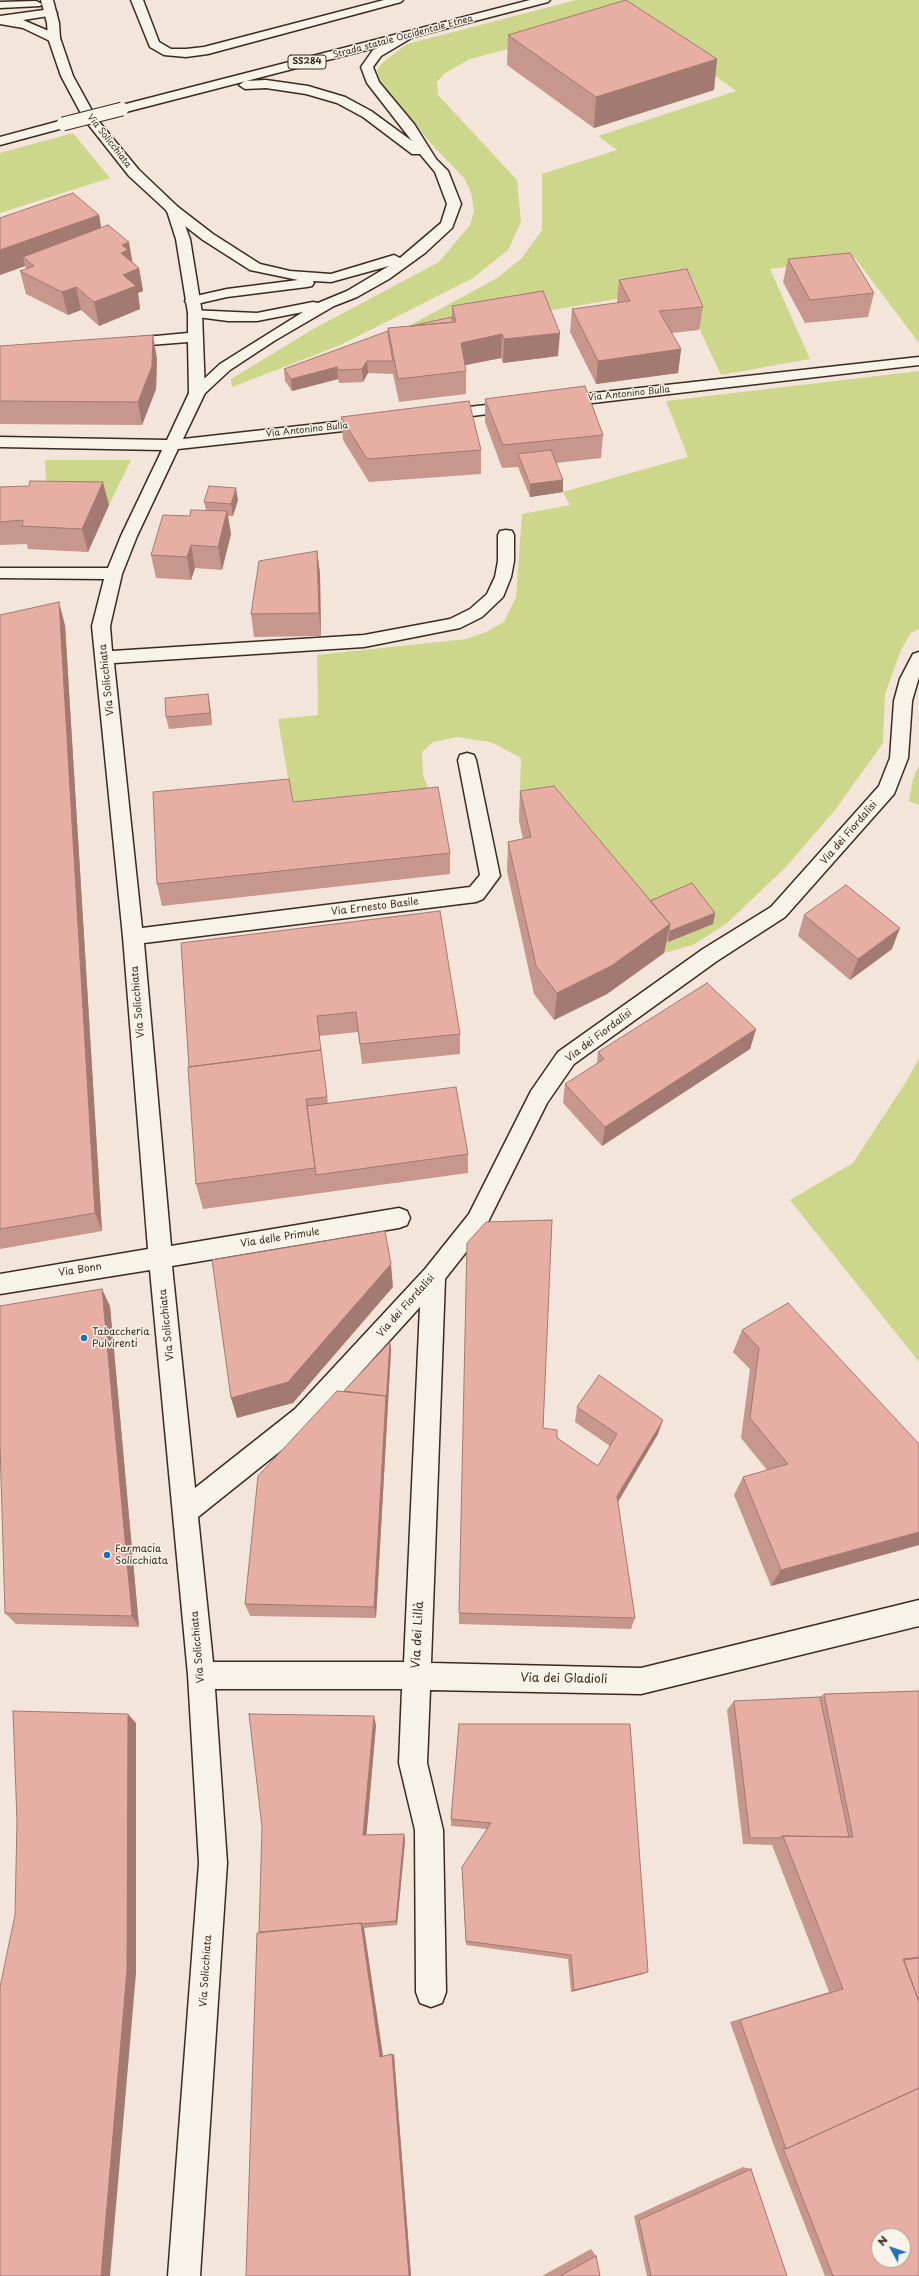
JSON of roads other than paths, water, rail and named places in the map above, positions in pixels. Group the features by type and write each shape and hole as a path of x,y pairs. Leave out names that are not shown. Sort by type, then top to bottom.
{"street":[{"path":"137,0 142,8 154,44 168,52 186,53 204,51 397,0"},
{"name":"Strada statale Occidentale Etnea","path":"0,141 122,108 206,88 544,0"},
{"path":"0,4 50,4"},
{"path":"0,20 50,4"},
{"name":"Via Solicchiata","path":"50,4 54,38 67,76 90,119 134,173 173,210 208,237 255,267 290,275 331,278"},
{"path":"0,20 13,21 54,38"},
{"path":"408,36 377,53 367,67 373,83 409,128 431,161"},
{"path":"197,393 225,367 329,303 352,294 384,276 420,250 447,225 454,204 441,171 431,161 367,114 341,100 308,90 266,84 206,88"},
{"path":"173,210 183,239 194,307 197,393"},
{"path":"194,307 227,293 294,286 331,278 370,268 420,250"},
{"path":"194,307 228,317 257,317 329,303"},
{"path":"110,344 196,337"},
{"name":"Via Antonino Bulla","path":"546,403 919,361"},
{"name":"Via Solicchiata","path":"184,2276 213,1864 201,1675 160,1257 133,937 101,626 114,574 129,536 197,393"},
{"path":"426,416 530,405"},
{"name":"Via Antonino Bulla","path":"0,442 172,445 387,421"},
{"path":"104,658 364,640 454,624 476,613 494,597 503,577 506,561 506,535"},
{"path":"0,573 114,574"},
{"name":"Via dei Fiordalisi","path":"185,1512 304,1417 434,1276 477,1221 539,1097 566,1058 710,955 778,912 826,860 887,789 899,758 903,701 909,679 919,658"},
{"name":"Via Ernesto Basile","path":"133,937 476,894 490,876 467,760"},
{"name":"Via delle Primule","path":"160,1257 399,1218"},
{"name":"Via Bonn","path":"0,1284 160,1257"},
{"name":"Via dei Lillà","path":"431,1992 429,1830 413,1763 434,1276"},
{"name":"Via dei Gladioli","path":"201,1675 416,1676 641,1681 919,1613"}],"place":[{"name":"Tabaccheria Pulvirenti","path":"84,1338"},
{"name":"Farmacia Solicchiata","path":"107,1555"}]}
